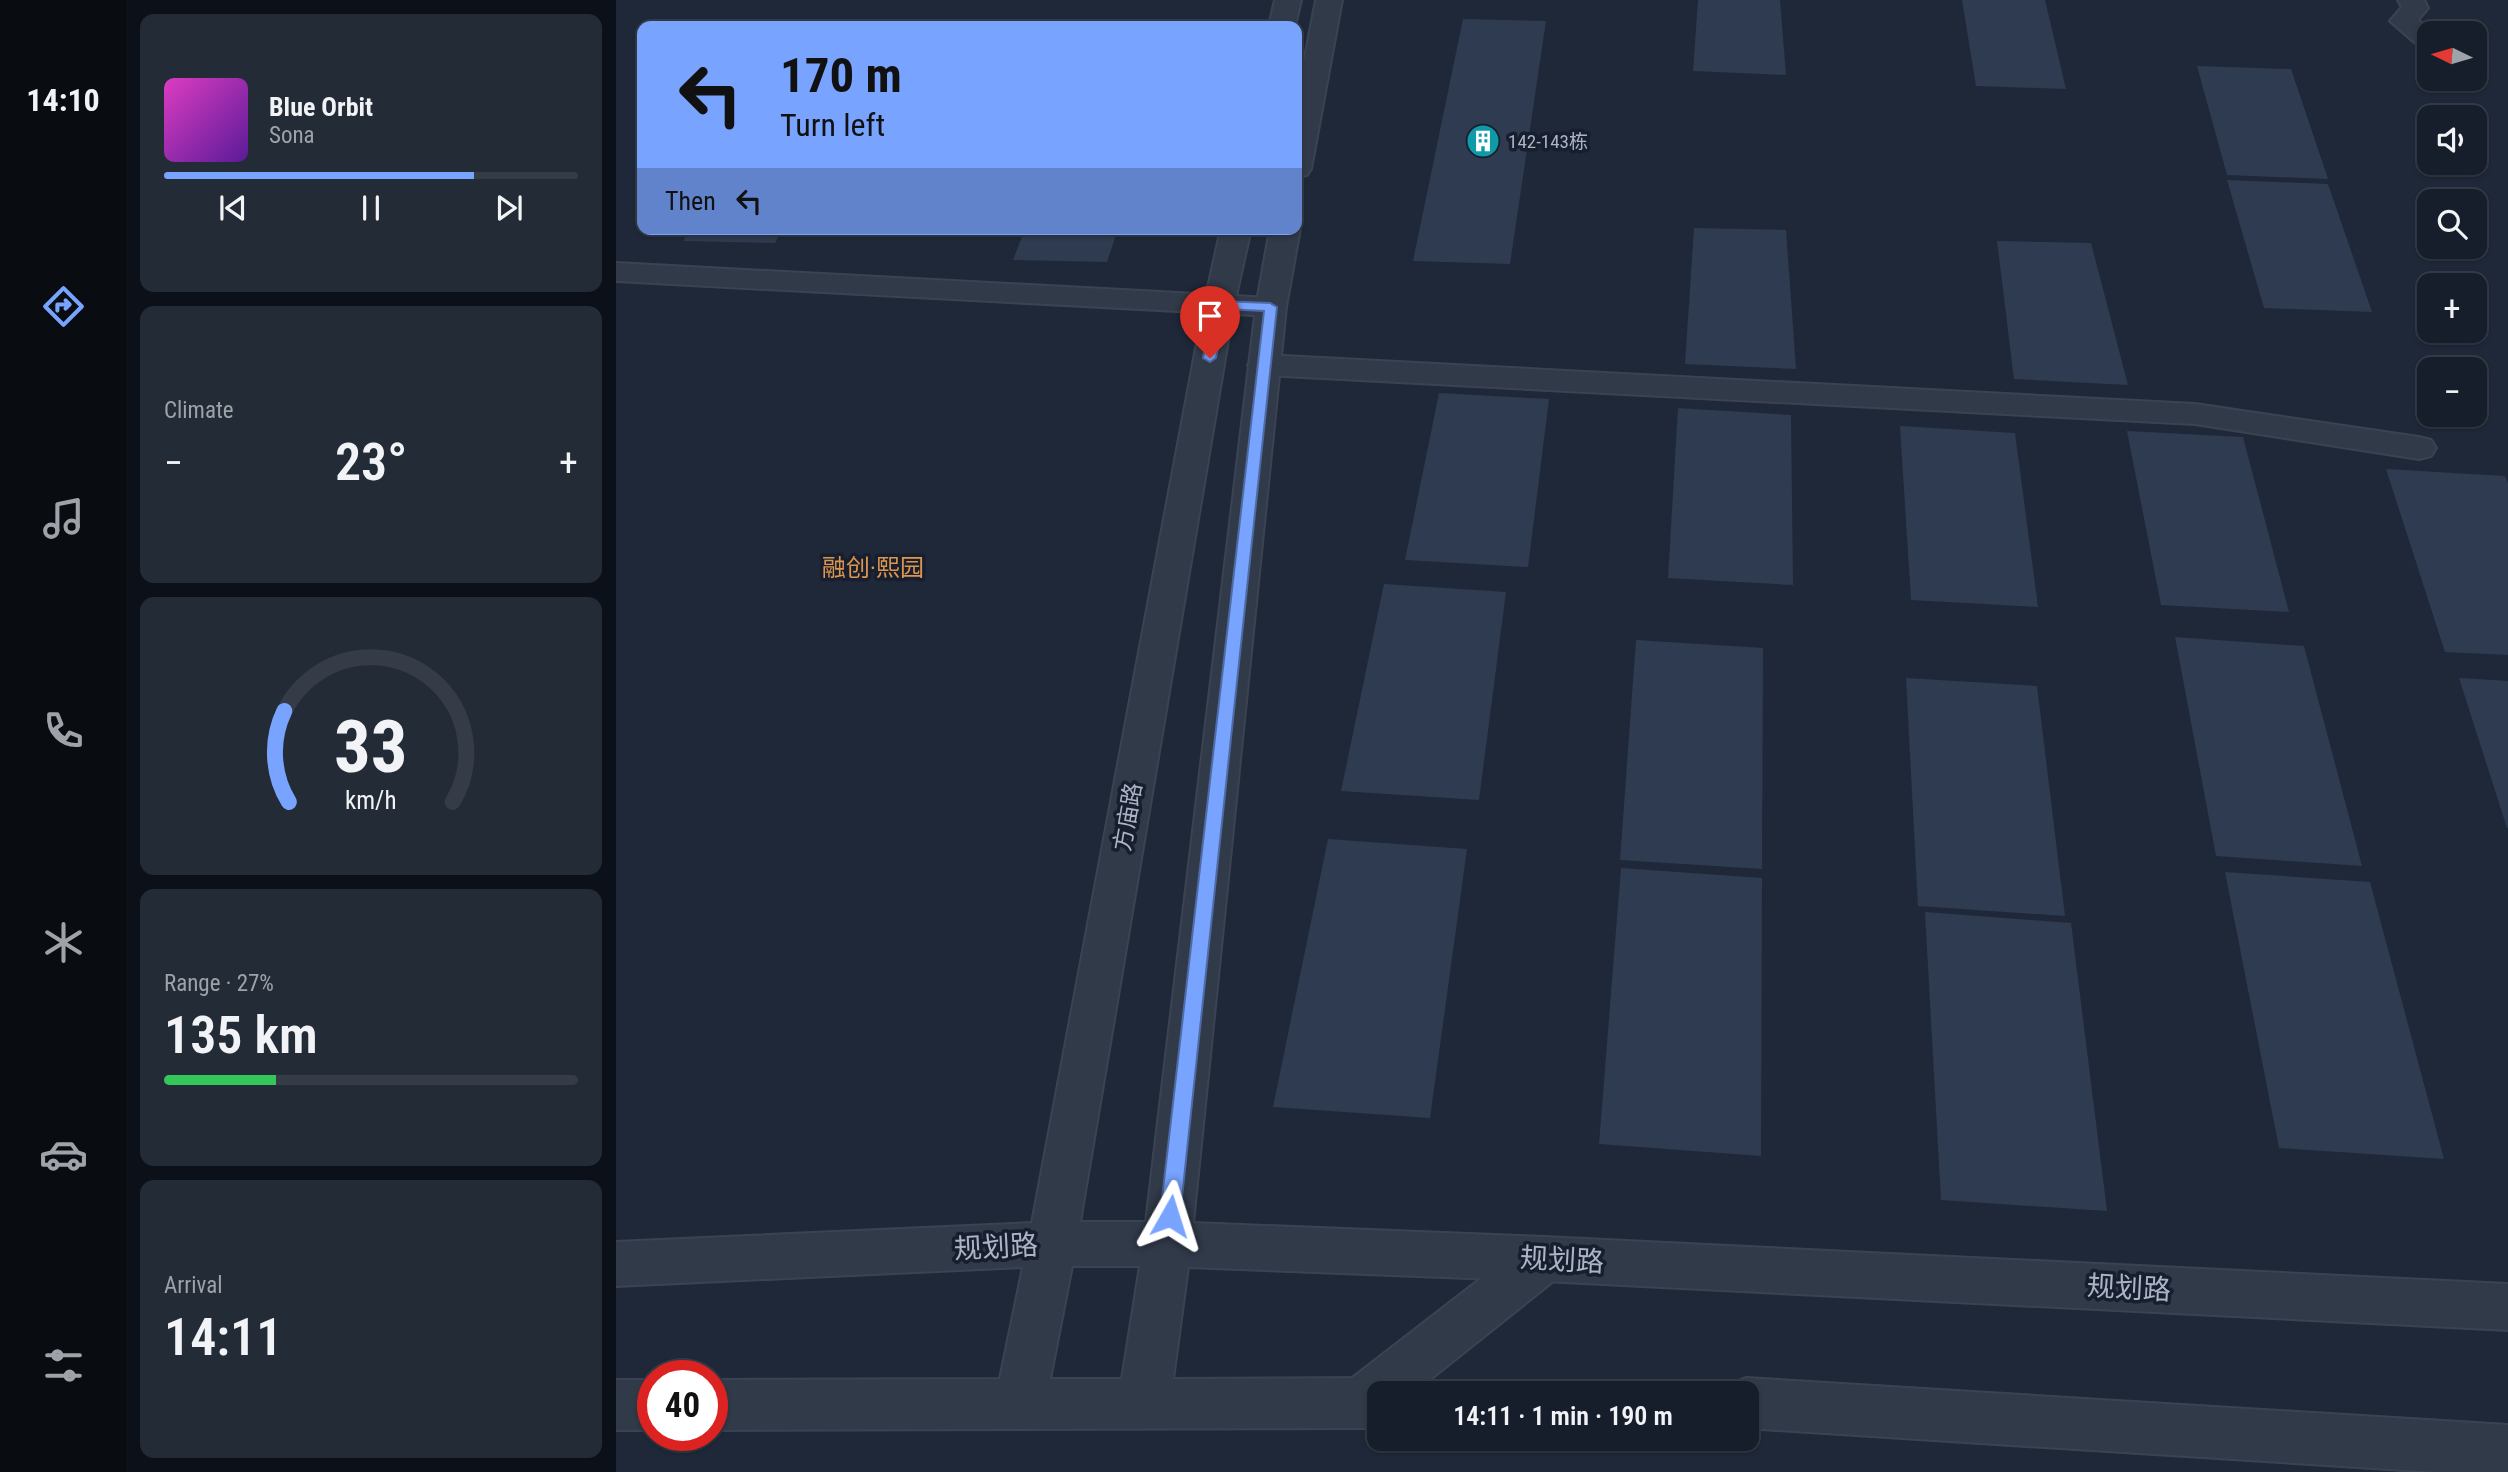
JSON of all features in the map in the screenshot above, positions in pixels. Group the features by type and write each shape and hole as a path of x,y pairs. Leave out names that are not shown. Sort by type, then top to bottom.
{"street":[{"path":"1283,21 1288,0"},
{"path":"1302,143 1329,0"},
{"path":"2411,0 2415,8 2403,21 2417,32"},
{"name":"方庙路","path":"1020,1404 1052,1244 1219,305 1235,235"},
{"path":"1144,1404 1167,1244 1270,307 1284,235"},
{"path":"616,272 1270,307"},
{"path":"1264,365 2196,414 2419,448"},
{"name":"规划路","path":"616,1264 1052,1244 1167,1244 1544,1259 2508,1307"},
{"path":"1397,1381 1544,1259"},
{"path":"728,1405 1367,1403"},
{"path":"1759,1404 2508,1451"},
{"path":"616,1405 637,1405"}],"building":[{"path":"1698,0 1780,0 1786,75 1693,71"},
{"path":"1962,0 2045,0 2066,89 1976,86"},
{"name":"142-143栋","path":"1463,19 1546,21 1510,264 1413,261"},
{"path":"2197,66 2291,69 2328,179 2227,175"},
{"path":"2227,180 2328,184 2372,312 2264,308"},
{"path":"1694,228 1786,230 1796,369 1685,364"},
{"path":"686,235 779,235 775,243 683,241"},
{"path":"1023,235 1116,235 1107,262 1013,260"},
{"path":"1997,241 2091,243 2128,385 2014,379"},
{"path":"1439,393 1549,399 1528,567 1405,560"},
{"path":"1678,408 1791,415 1793,585 1668,578"},
{"path":"1900,426 2015,433 2038,607 1911,600"},
{"path":"2127,431 2243,437 2289,612 2161,605"},
{"path":"2386,469 2505,476 2508,483 2508,655 2445,652"},
{"path":"1384,584 1506,592 1479,800 1341,791"},
{"path":"2175,637 2304,646 2362,866 2216,856"},
{"path":"1636,640 1763,648 1762,869 1620,860"},
{"path":"1906,678 2037,686 2065,916 1918,906"},
{"path":"2459,678 2508,681 2508,828 2507,828"},
{"path":"1328,839 1467,849 1430,1118 1273,1107"},
{"path":"1621,868 1762,878 1761,1156 1599,1144"},
{"path":"2225,872 2370,882 2444,1159 2279,1148"},
{"path":"1925,912 2071,923 2107,1211 1941,1200"}],"place":[{"name":"142-143栋","path":"1483,141"}],"district":[{"name":"融创·熙园","path":"873,568"}],"route":[{"path":"1170,1216 1270,307 1219,305 1210,358"}]}
